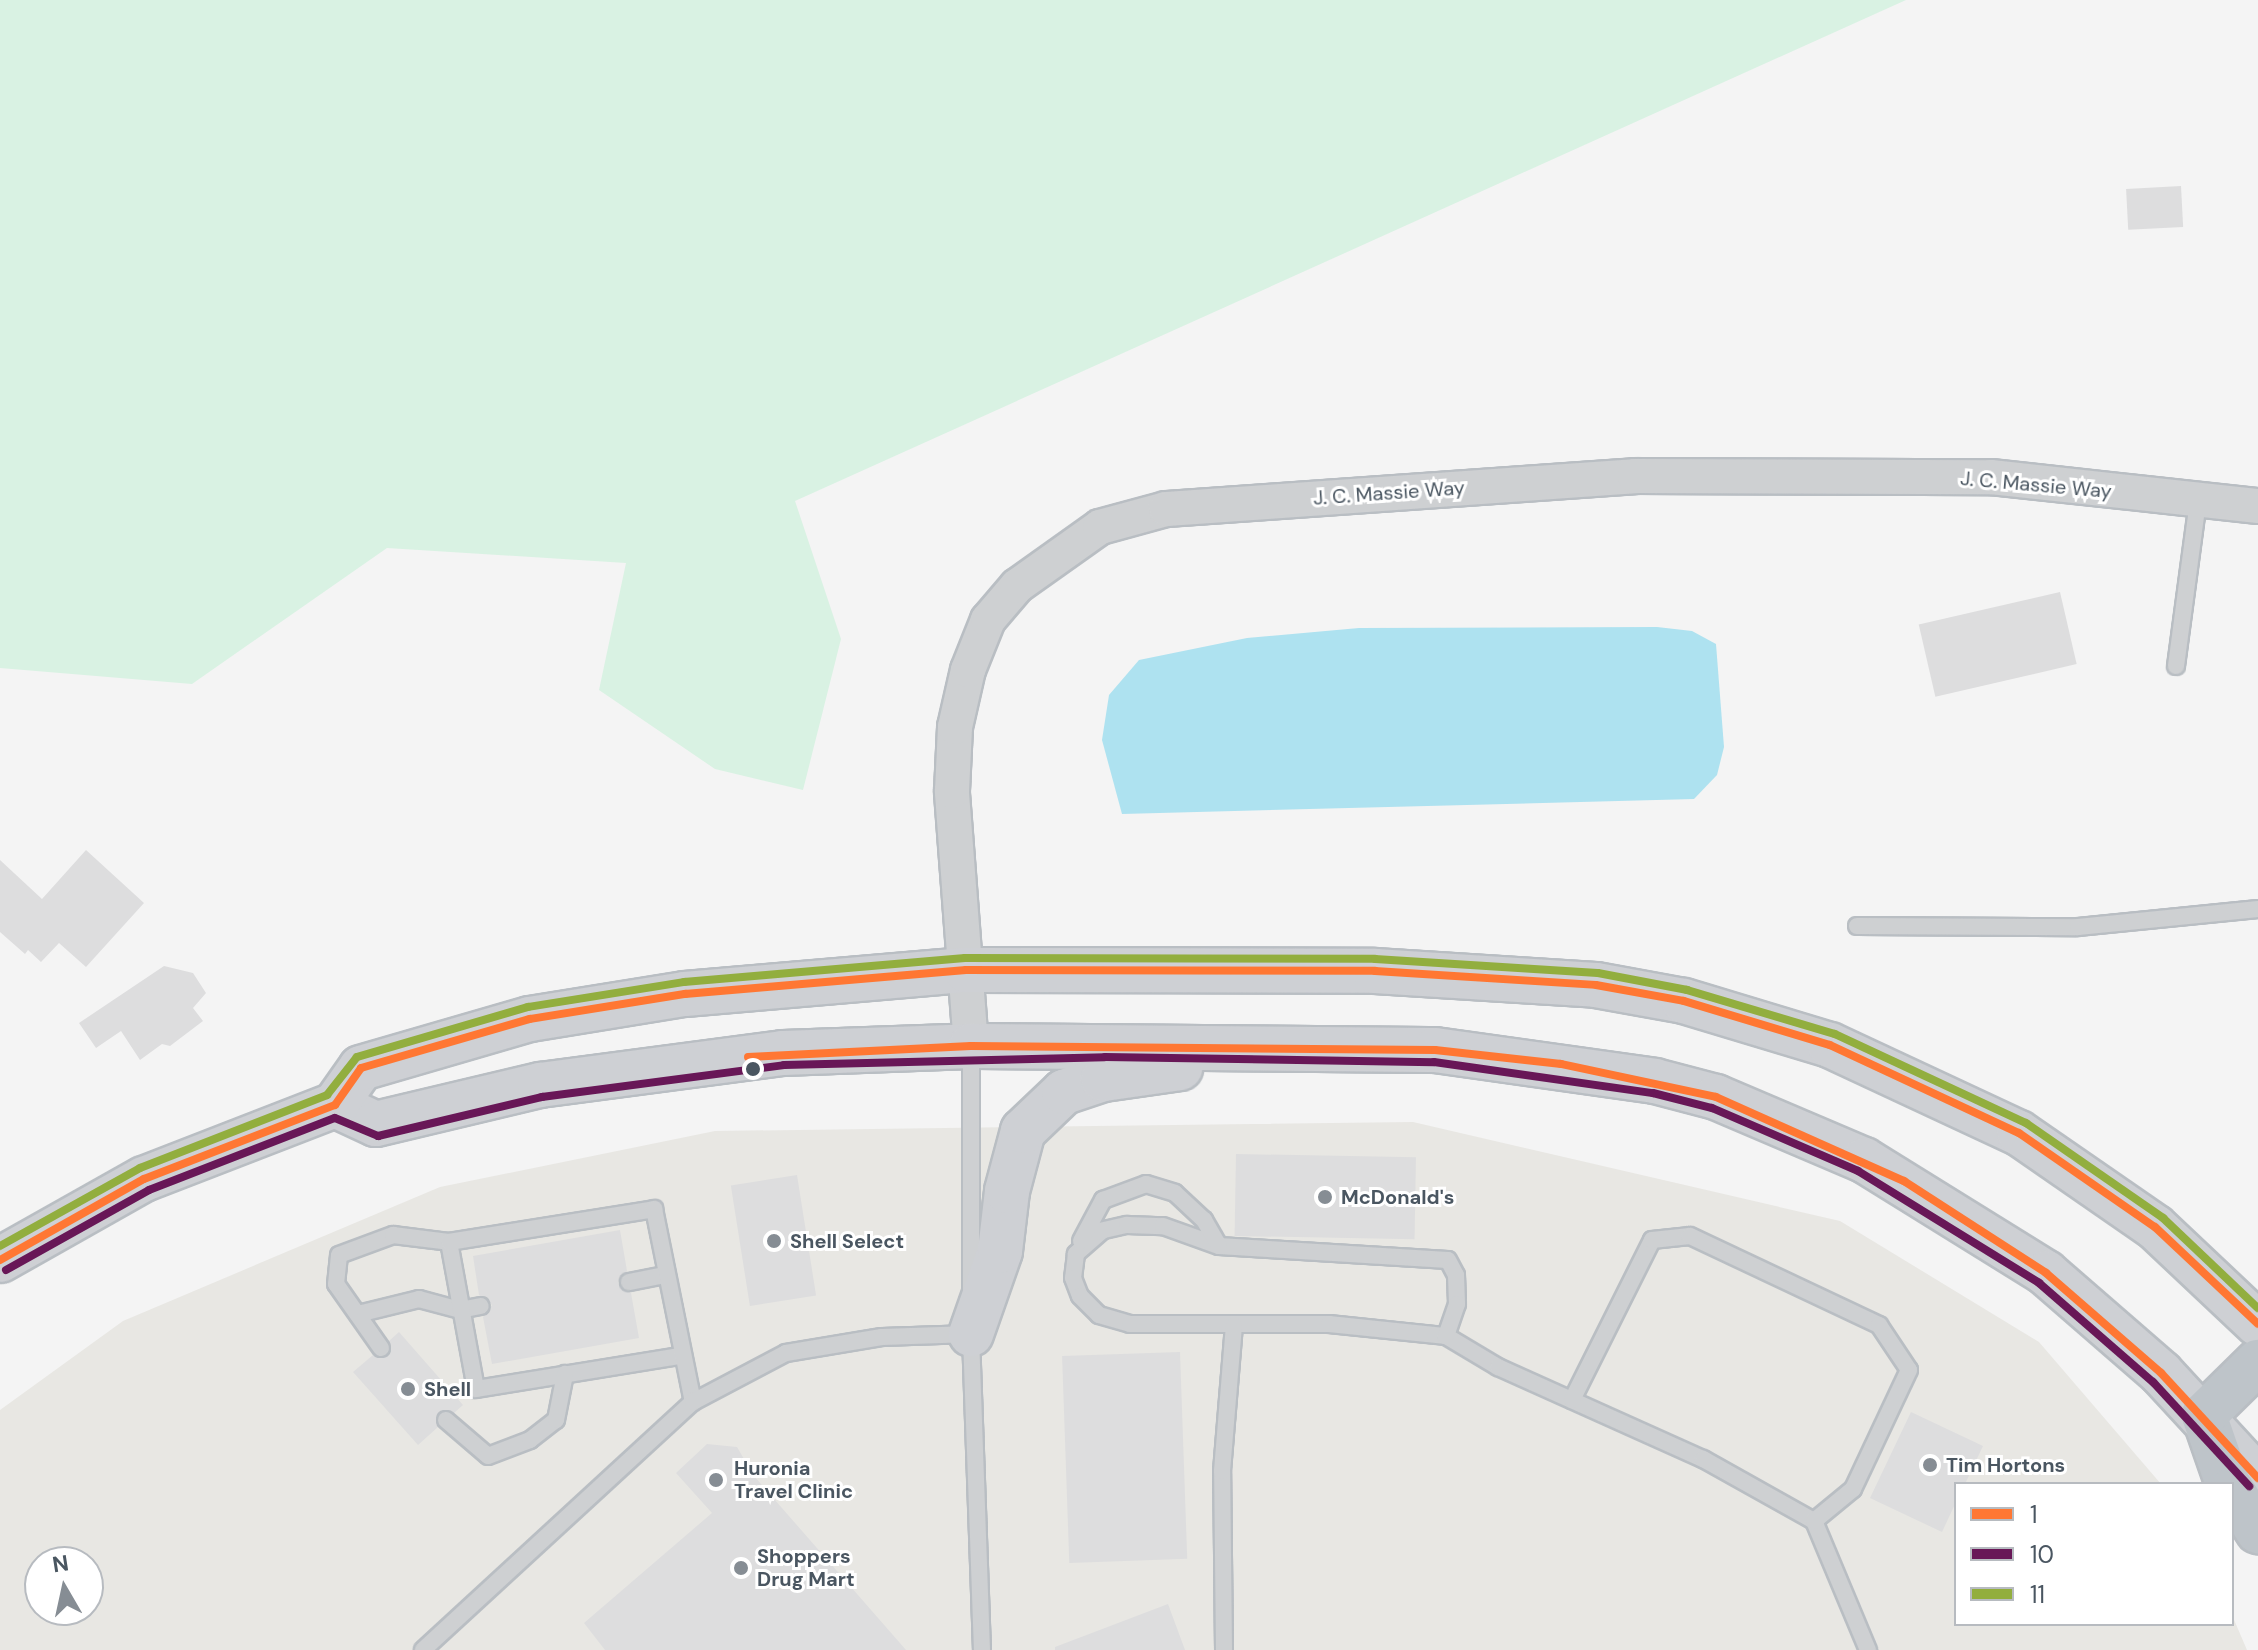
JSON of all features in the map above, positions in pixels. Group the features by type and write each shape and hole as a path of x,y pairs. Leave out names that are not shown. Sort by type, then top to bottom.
{"highway":[{"path":"2227,1482 2204,1415 2258,1362"},
{"path":"2234,1493 2258,1531"}],"main road":[{"path":"0,1260 144,1179 335,1105 361,1068 530,1019 685,994 966,970 1050,966 1505,977 1596,985 1712,1009 1830,1045 2019,1133 2155,1227 2258,1324"},
{"path":"335,1105 376,1124 540,1085 783,1053 971,1046 1435,1050 1561,1064 1716,1097 1864,1160 1956,1214 2057,1283 2204,1415 2258,1478"},
{"path":"971,1334 1000,1251 1015,1155 1023,1131 1039,1113 1064,1092 1103,1079 1223,1063 1280,1048"}],"street":[{"name":"J. C. Massie Way","path":"971,1046 952,791 955,727 968,670 988,620 1017,586 1100,527 1166,509 1635,476 1991,477 2198,502 2258,506"}],"lane":[{"path":"2176,666 2198,502"},
{"path":"1857,926 2078,927 2258,909"},
{"path":"971,1046 971,1334 982,1650"},
{"path":"1219,1246 1204,1220 1175,1193 1146,1184 1103,1200 1076,1254 1073,1278 1080,1296 1099,1315 1130,1324 1329,1324 1446,1336 1572,1400 1703,1459 1814,1521 1868,1650"},
{"path":"381,1348 336,1284 339,1255 393,1235 449,1242 654,1209 680,1356 693,1402"},
{"path":"1084,1235 1163,1226 1219,1246 1448,1260 1456,1275 1457,1304 1446,1336"},
{"path":"1076,1254 1102,1231"},
{"path":"1572,1400 1652,1240 1690,1236 1879,1325 1909,1370 1853,1489 1814,1521"},
{"path":"449,1242 476,1389 680,1356"},
{"path":"629,1282 666,1275"},
{"path":"358,1314 419,1299 460,1310 481,1306"},
{"path":"1224,1650 1222,1471 1234,1325"},
{"path":"423,1650 693,1402 786,1353 882,1337 971,1334"},
{"path":"446,1420 488,1456 530,1440 556,1420 565,1374"}],"shaded area":[{"path":"1413,1122 1840,1221 2039,1342 2159,1482 1954,1482 1954,1626 2234,1626 2234,1620 2247,1650 0,1650 0,1410 123,1321 440,1187 715,1131"}],"green space":[{"path":"0,0 1906,0 795,501 841,639 803,790 715,769 599,690 626,563 387,548 192,684 0,668"}],"water":[{"path":"1657,627 1692,631 1716,644 1724,747 1717,775 1694,799 1122,814 1102,740 1109,695 1139,660 1247,638 1359,628"}],"building":[{"path":"2181,186 2183,227 2128,230 2126,189"},
{"path":"2060,592 2077,664 1935,697 1919,625"},
{"path":"86,850 144,903 86,967 59,943 41,962 28,950 25,954 0,932 0,860 42,899"},
{"path":"164,966 193,973 206,993 193,1008 203,1021 170,1046 162,1044 140,1060 121,1031 96,1048 79,1023"},
{"name":"McDonald's","path":"1236,1154 1416,1157 1415,1239 1235,1236"},
{"name":"Shell Select","path":"797,1175 816,1295 750,1306 731,1185"},
{"name":"Shell","path":"620,1230 627,1271 618,1283 631,1293 639,1338 492,1364 483,1317 492,1305 479,1295 473,1256"},
{"name":"Shell","path":"399,1332 463,1405 454,1413 438,1412 438,1427 418,1445 353,1372 373,1355 388,1356 389,1341"},
{"path":"1180,1352 1187,1559 1069,1563 1062,1356"},
{"name":"Tim Hortons","path":"1911,1412 1983,1446 1966,1482 1954,1482 1954,1506 1942,1532 1870,1498"},
{"name":"Shoppers Drug Mart","path":"707,1444 737,1447 754,1476 906,1650 605,1650 584,1623 712,1513 676,1473"},
{"path":"1168,1604 1185,1650 1055,1650 1055,1647"}],"transit line":[{"name":"11","path":"0,1246 140,1168 327,1095 357,1057 528,1007 684,982 965,958 1375,959 1598,973 1687,990 1835,1034 2026,1123 2163,1218 2258,1308"},
{"name":"1","path":"0,1260 144,1179 335,1105 361,1068 530,1019 685,994 966,970 1375,971 1596,985 1684,1001 1830,1045 2019,1133 2155,1227 2258,1324"},
{"name":"1","path":"748,1057 971,1046 1435,1050 1561,1064 1716,1097 1904,1181 2046,1273 2161,1373 2258,1478"},
{"name":"10","path":"6,1270 149,1190 335,1118 378,1136 542,1097 784,1065 1105,1057 1434,1062 1653,1093 1712,1108 1858,1171 2039,1283 2153,1382 2249,1486"}],"place":[{"name":"McDonald's","path":"1325,1197"},
{"name":"Shell Select","path":"774,1241"},
{"name":"Shell","path":"408,1389"},
{"name":"Tim Hortons","path":"1930,1465"},
{"name":"Huronia Travel Clinic","path":"716,1480"},
{"name":"Shoppers Drug Mart","path":"741,1568"}]}
